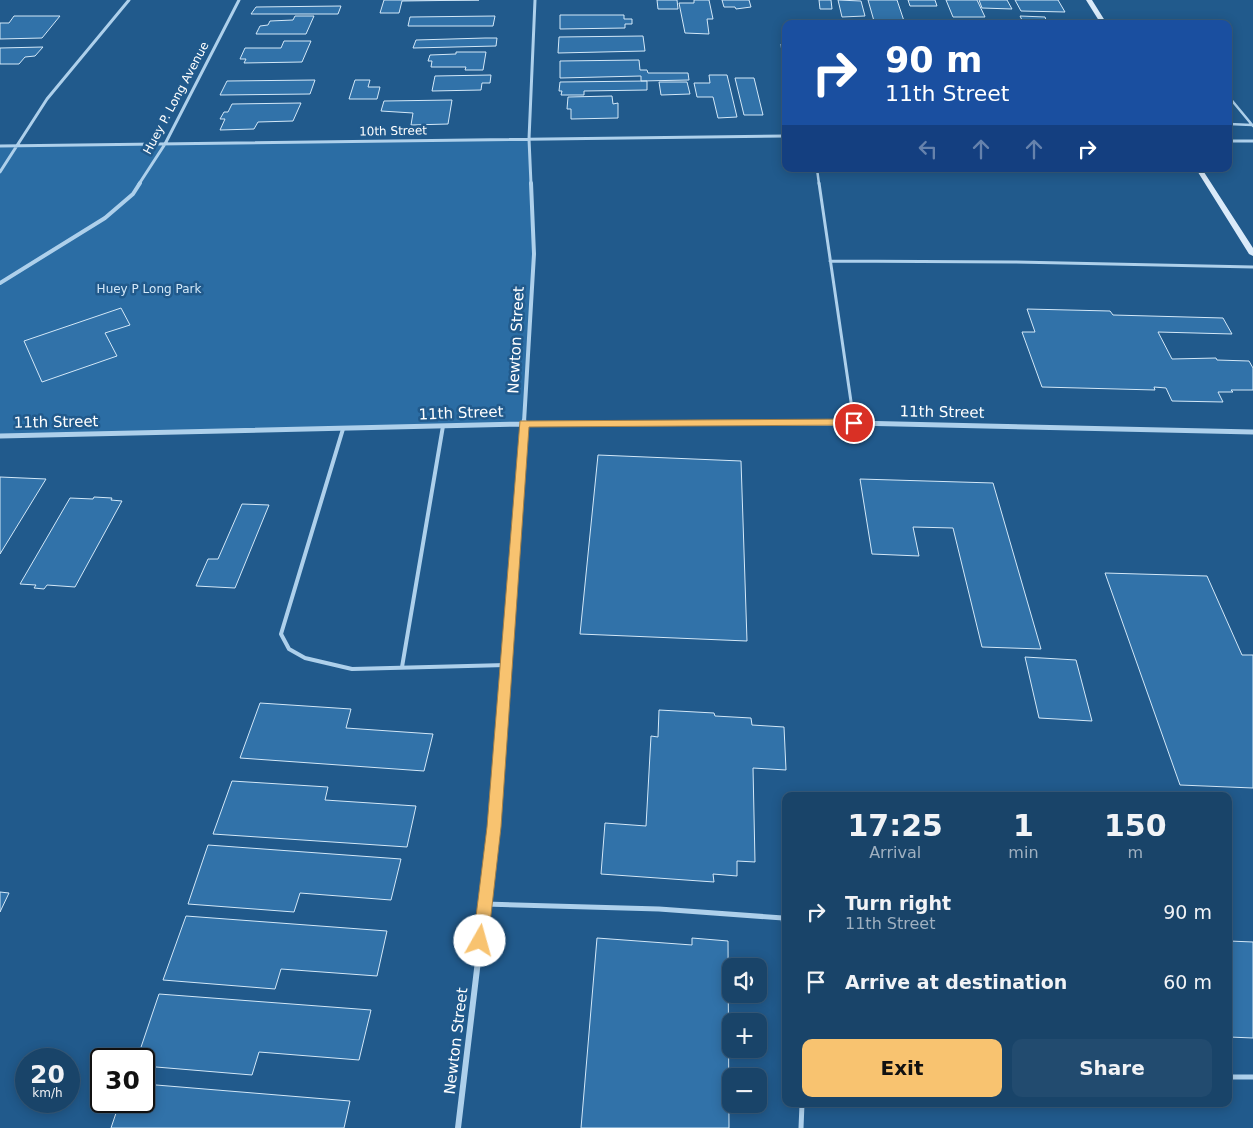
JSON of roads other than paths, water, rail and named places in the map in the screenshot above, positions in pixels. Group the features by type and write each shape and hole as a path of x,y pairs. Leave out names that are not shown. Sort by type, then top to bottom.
{"main road":[{"path":"1089,0 1102,20"},
{"path":"1201,172 1253,254"}],"street":[{"path":"0,172 47,99 129,0"},
{"name":"Huey P. Long Avenue","path":"0,283 105,218 133,194 165,144 239,0"},
{"name":"Newton Street","path":"458,1128 494,827 524,424 534,254 529,139 535,0"},
{"name":"10th Street","path":"0,146 782,136"},
{"path":"1232,141 1253,141"},
{"name":"11th Street","path":"0,436 524,424 854,423 1253,432"}],"lane":[{"path":"1232,101 1252,126"},
{"path":"1232,124 1252,126"},
{"path":"817,172 854,423"},
{"path":"830,261 1253,267"},
{"path":"402,667 444,426"},
{"path":"343,429 281,634 288,649 305,658 328,665 352,669 506,665"},
{"path":"485,904 659,909 782,918"},
{"path":"1232,1077 1253,1077"},
{"path":"802,1107 802,1128"}],"park label":[{"name":"Huey P Long Park","path":"149,289"}]}
